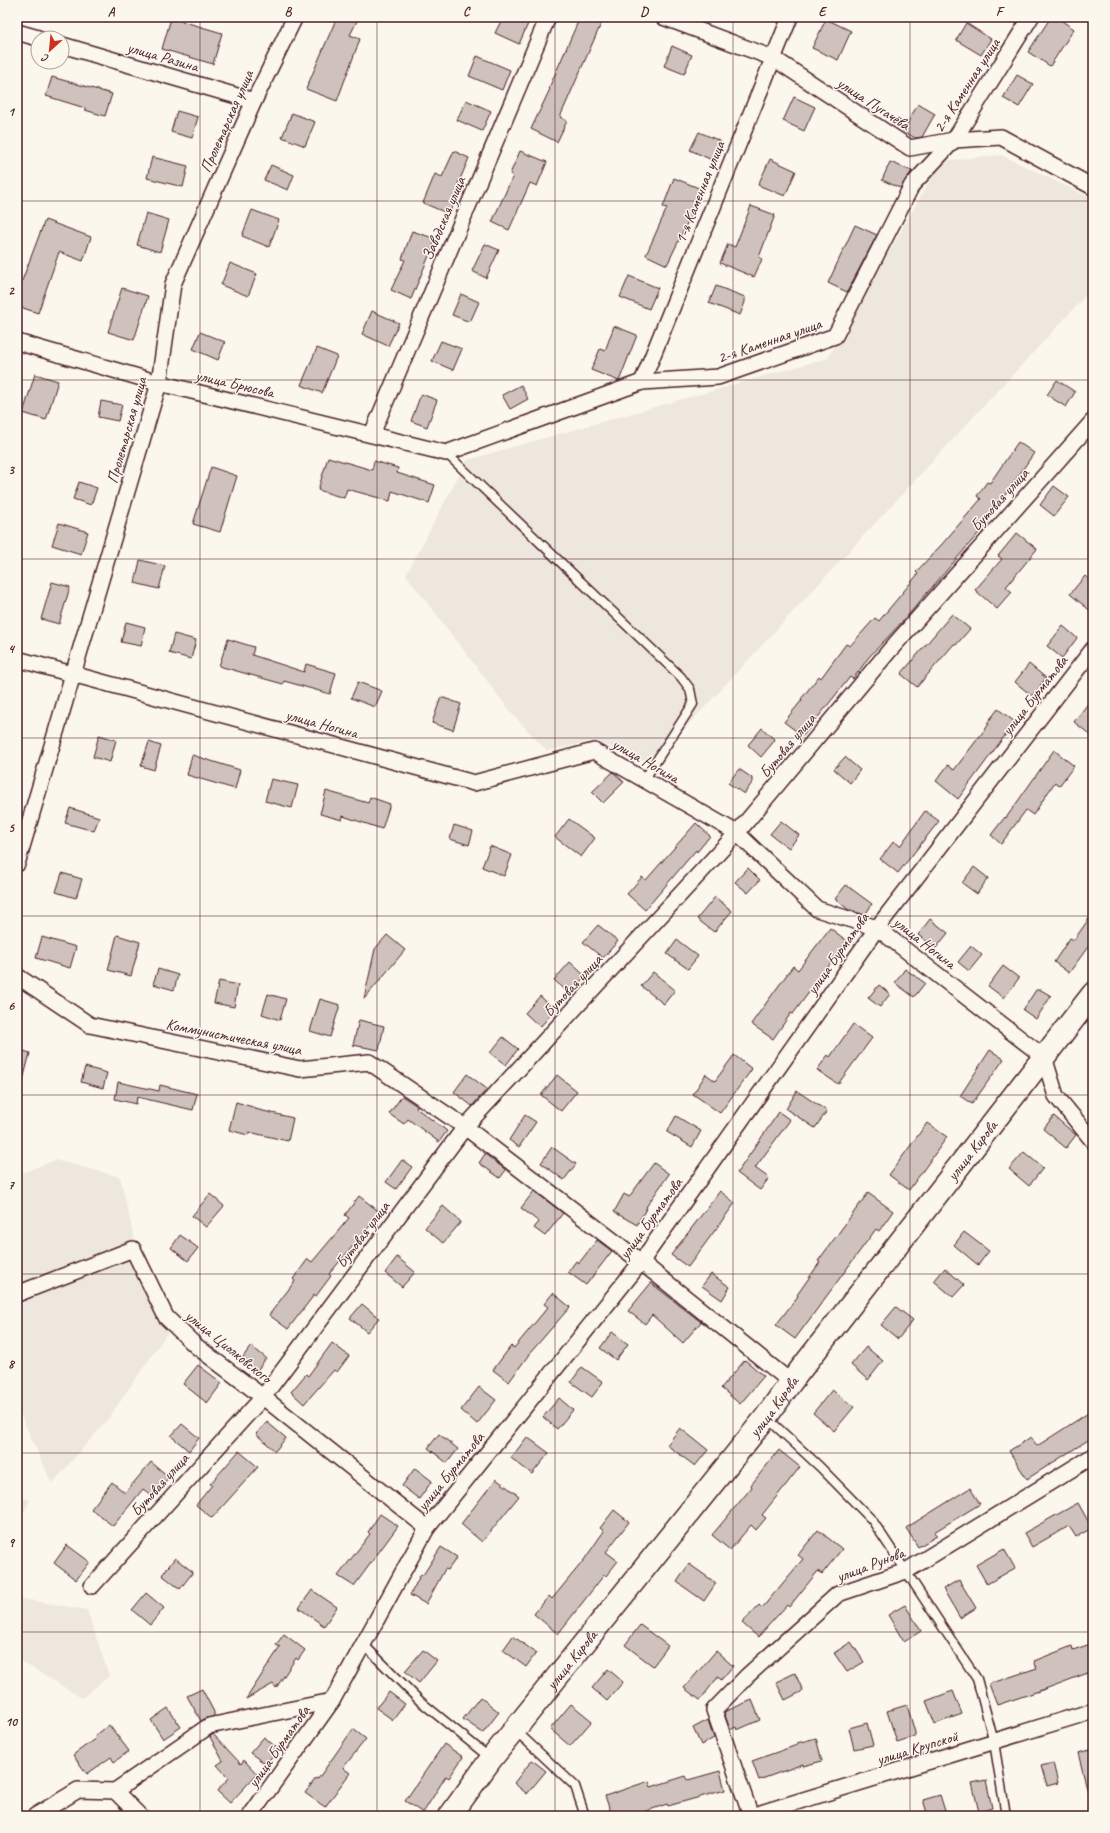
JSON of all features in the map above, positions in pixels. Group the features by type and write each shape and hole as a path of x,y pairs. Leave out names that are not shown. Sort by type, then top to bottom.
{"main road":[{"name":"улица Кирова","path":"450,1816 490,1759 766,1417 790,1382 1093,994"}],"street":[{"name":"Пролетарская улица","path":"17,864 159,383 173,284 254,101 294,17"},
{"name":"Заводская улица","path":"372,434 548,17"},
{"name":"улица Пугачёва","path":"663,17 772,58 910,148 954,140 1001,137 1093,186"},
{"name":"1-я Каменная улица","path":"642,382 772,58 790,17"},
{"name":"2-я Каменная улица","path":"446,453 642,382 718,377 835,336 912,185 954,140 1031,17"},
{"path":"17,32 30,36"},
{"name":"улица Разина","path":"70,47 254,101"},
{"name":"улица Брюсова","path":"17,342 159,383 446,453"},
{"name":"Бутовая улица","path":"92,1586 263,1397 465,1127 737,833 889,650 1093,421"},
{"name":"улица Бурматова","path":"250,1816 332,1701 427,1528 641,1262 877,928 1093,649"},
{"name":"улица Ногина","path":"17,659 474,783 594,751 737,833 817,909 877,928 1044,1057"},
{"name":"Коммунистическая улица","path":"17,976 90,1025 300,1069 369,1062 465,1127 641,1262 790,1382"},
{"path":"1044,1057 1056,1096 1093,1141"},
{"name":"улица Циолковского","path":"17,1294 133,1249 166,1317 196,1346 263,1397 427,1528"},
{"name":"улица Рунова","path":"751,1816 714,1710 746,1676 838,1594 906,1571 1093,1456"},
{"path":"35,1816 78,1790 116,1791 208,1726 332,1701"},
{"name":"улица Крупской","path":"751,1816 1093,1711"},
{"path":"116,1791 140,1816"}],"lane":[{"path":"446,453 681,677 690,689 693,704 644,780"},
{"path":"766,1417 820,1467 872,1520 977,1679 994,1742 1006,1816"},
{"path":"363,1644 420,1701 490,1759"},
{"path":"514,1729 575,1786 585,1816"}],"shaded area":[{"path":"1001,155 1093,199 1093,288 652,764 594,741 547,751 514,716 406,575 467,460 828,358 941,161"},
{"path":"55,1160 120,1177 136,1246 172,1326 108,1419 52,1484 17,1407 17,1175"},
{"path":"17,1495 30,1500 17,1525"},
{"path":"17,1598 87,1610 109,1676 82,1698 17,1659"}],"building":[{"path":"337,17 359,17 350,35 360,39 337,101 306,89"},
{"path":"503,17 531,17 519,44 495,33"},
{"path":"580,17 604,17 560,117 567,121 557,142 531,129 550,89 549,88"},
{"path":"1051,17 1056,17 1074,29 1050,66 1028,52"},
{"path":"171,18 222,33 213,64 162,49"},
{"path":"826,19 851,31 838,60 812,48"},
{"path":"966,23 991,39 981,55 956,40"},
{"path":"672,46 692,55 684,74 664,66"},
{"path":"477,56 510,70 502,90 469,76"},
{"path":"1017,75 1033,84 1019,107 1003,98"},
{"path":"52,77 112,94 105,116 46,96"},
{"path":"794,97 815,107 804,131 783,121"},
{"path":"466,100 491,111 482,131 457,120"},
{"path":"918,104 935,114 922,137 915,138 903,131"},
{"path":"177,111 198,117 192,138 171,132"},
{"path":"292,113 315,122 305,146 282,137"},
{"path":"699,132 720,141 712,160 690,150"},
{"path":"454,151 469,158 458,184 461,185 449,214 423,203 435,174 442,177"},
{"path":"520,151 547,162 537,186 530,183 509,230 492,222 513,176 510,174"},
{"path":"152,157 188,166 183,187 147,178"},
{"path":"770,159 796,171 785,196 758,185"},
{"path":"890,162 912,171 900,188 882,180"},
{"path":"271,165 294,175 288,190 264,180"},
{"path":"674,178 701,189 690,217 667,265 646,255 667,208 663,207"},
{"path":"751,206 775,215 759,257 762,259 754,277 720,263 728,244 735,247"},
{"path":"252,210 279,220 269,247 242,236"},
{"path":"146,213 169,220 160,252 137,245"},
{"path":"45,220 91,237 83,261 59,252 38,313 17,306 17,294"},
{"path":"855,225 877,235 847,292 828,283"},
{"path":"412,231 436,239 411,299 391,290 405,260 402,259"},
{"path":"485,244 499,250 486,278 472,271"},
{"path":"230,263 257,274 248,296 221,285"},
{"path":"629,276 658,288 649,309 620,297"},
{"path":"716,286 745,297 745,302 740,315 709,303"},
{"path":"122,288 148,296 134,340 108,332"},
{"path":"461,294 479,302 470,322 452,315"},
{"path":"372,311 399,323 388,346 362,334"},
{"path":"614,326 637,335 619,381 591,370 600,349 605,351"},
{"path":"200,332 225,342 218,360 193,349"},
{"path":"441,341 462,349 453,370 432,361"},
{"path":"317,348 337,356 322,393 301,385"},
{"path":"35,374 58,381 46,420 23,413"},
{"path":"1057,380 1075,392 1066,407 1047,395"},
{"path":"521,385 528,399 510,409 502,395"},
{"path":"421,394 437,400 427,427 411,421"},
{"path":"101,401 122,405 118,421 98,417"},
{"path":"1018,442 1034,453 988,520 989,521 903,621 869,657 853,679 850,677 803,736 784,722 819,676 821,678 846,644 850,646 875,618 879,621 918,574 916,572 981,499 977,496 987,482 990,483"},
{"path":"328,457 372,470 374,461 398,468 397,473 435,485 429,503 392,491 390,501 347,489 344,498 318,490"},
{"path":"211,467 237,476 220,532 193,524"},
{"path":"79,482 97,488 91,505 73,499"},
{"path":"1054,486 1069,497 1054,516 1040,505"},
{"path":"59,523 88,532 81,554 52,545"},
{"path":"1017,533 1037,549 1006,587 1012,592 997,609 975,590 1002,559 998,556"},
{"path":"140,560 165,566 159,589 135,583"},
{"path":"1085,576 1093,583 1093,613 1070,594"},
{"path":"52,582 70,587 59,624 41,619"},
{"path":"952,614 970,629 956,645 954,644 917,687 901,674"},
{"path":"126,622 145,627 141,646 121,642"},
{"path":"1063,626 1077,638 1062,658 1047,646"},
{"path":"174,634 196,640 191,659 169,653"},
{"path":"228,639 254,647 252,655 304,672 306,664 336,673 330,694 284,681 283,684 219,666"},
{"path":"1029,664 1046,678 1032,696 1015,682"},
{"path":"358,682 382,691 375,707 351,698"},
{"path":"441,697 461,704 453,730 432,723"},
{"path":"1093,697 1093,737 1074,722"},
{"path":"998,709 1015,722 958,799 936,781 948,765 954,770 989,724 987,723"},
{"path":"762,728 775,740 761,757 748,745"},
{"path":"99,735 116,740 110,762 93,757"},
{"path":"149,742 161,746 154,770 141,766"},
{"path":"1054,750 1074,766 1059,786 1055,782 1033,815 1026,810 1001,844 991,835 1005,817 1006,818"},
{"path":"192,755 240,770 235,789 187,775"},
{"path":"845,757 860,770 850,783 834,769"},
{"path":"739,769 752,778 752,783 744,794 728,783"},
{"path":"613,772 624,782 603,803 592,792"},
{"path":"271,779 298,785 292,808 265,801"},
{"path":"326,791 368,803 370,797 390,804 382,829 343,816 342,820 320,814"},
{"path":"70,808 99,817 94,831 65,823"},
{"path":"925,811 939,821 898,873 880,859 894,841 900,846"},
{"path":"569,819 595,838 581,857 555,837"},
{"path":"781,821 799,835 789,848 770,834"},
{"path":"696,823 710,836 697,852 696,850 645,910 627,894 642,877 646,880"},
{"path":"454,825 473,831 469,845 450,839"},
{"path":"490,846 512,855 504,876 482,867"},
{"path":"974,867 988,878 977,894 962,883"},
{"path":"748,868 760,880 748,893 735,882"},
{"path":"62,873 82,879 76,898 56,892"},
{"path":"846,885 872,904 865,915 849,910 835,899"},
{"path":"715,897 732,911 714,932 697,919"},
{"path":"1093,913 1093,940 1069,973 1054,962 1070,938 1074,940"},
{"path":"930,919 948,933 936,948 918,935"},
{"path":"598,925 618,941 603,958 583,942"},
{"path":"830,928 847,941 793,1014 791,1013 773,1039 751,1024 793,966 798,970"},
{"path":"117,935 140,942 131,976 108,970"},
{"path":"387,935 405,950 364,999 375,949"},
{"path":"42,937 76,947 70,968 36,958"},
{"path":"677,940 698,956 688,969 667,954"},
{"path":"971,946 982,955 969,971 958,962"},
{"path":"570,962 585,976 570,994 554,980"},
{"path":"1003,966 1019,978 1004,998 988,986"},
{"path":"158,969 178,975 174,990 153,984"},
{"path":"905,969 925,983 914,997 895,983"},
{"path":"653,972 675,990 664,1004 641,986"},
{"path":"219,981 238,985 234,1007 214,1003"},
{"path":"879,985 890,994 880,1007 868,998"},
{"path":"1036,990 1041,990 1051,996 1036,1019 1023,1010"},
{"path":"268,994 286,999 280,1020 262,1014"},
{"path":"540,996 555,1010 540,1027 525,1013"},
{"path":"320,999 340,1005 330,1037 310,1031"},
{"path":"359,1020 384,1026 379,1050 353,1045"},
{"path":"853,1024 872,1038 838,1084 817,1070 828,1055 830,1057"},
{"path":"503,1037 518,1049 506,1065 490,1053"},
{"path":"17,1049 30,1053 21,1088 17,1087"},
{"path":"990,1050 1004,1059 972,1104 960,1096"},
{"path":"734,1055 752,1069 720,1113 693,1094 706,1074 715,1081"},
{"path":"85,1067 107,1073 103,1088 81,1082"},
{"path":"467,1074 487,1089 472,1106 454,1092"},
{"path":"557,1075 577,1091 561,1111 541,1095"},
{"path":"118,1082 159,1091 160,1085 197,1094 193,1110 137,1097 136,1104 115,1099"},
{"path":"797,1091 827,1111 815,1128 786,1109"},
{"path":"402,1096 417,1106 416,1108 447,1131 439,1142 408,1119 404,1124 389,1114"},
{"path":"236,1102 256,1108 255,1109 293,1118 288,1141 249,1132 248,1135 229,1130"},
{"path":"779,1112 790,1120 755,1168 769,1178 760,1190 737,1173"},
{"path":"525,1115 536,1122 519,1147 509,1140"},
{"path":"676,1116 701,1131 692,1147 667,1132"},
{"path":"1054,1116 1076,1135 1066,1148 1043,1129"},
{"path":"927,1123 947,1137 909,1190 889,1175"},
{"path":"552,1147 576,1164 564,1180 541,1163"},
{"path":"1024,1152 1043,1168 1029,1186 1009,1169"},
{"path":"485,1154 506,1170 500,1178 479,1163"},
{"path":"402,1160 412,1167 396,1189 386,1182"},
{"path":"654,1163 669,1174 646,1207 637,1225 614,1212 624,1194 629,1197"},
{"path":"534,1191 563,1213 545,1236 534,1228 539,1222 521,1208"},
{"path":"720,1191 735,1203 688,1267 671,1255"},
{"path":"868,1193 893,1211 879,1231 876,1229 795,1339 776,1325 798,1296 797,1295 820,1262 818,1261"},
{"path":"210,1194 224,1206 206,1227 192,1216"},
{"path":"359,1196 381,1213 329,1274 331,1276 316,1296 314,1295 288,1329 269,1315 295,1281 293,1279 308,1259 312,1262 349,1218 345,1215"},
{"path":"443,1206 461,1222 443,1243 425,1228"},
{"path":"964,1232 989,1251 978,1265 954,1245"},
{"path":"180,1235 198,1248 188,1261 171,1248"},
{"path":"597,1240 612,1251 586,1285 568,1272 576,1261 579,1263"},
{"path":"397,1257 415,1272 402,1287 385,1273"},
{"path":"945,1268 964,1285 953,1297 934,1281"},
{"path":"711,1274 730,1287 722,1300 702,1286"},
{"path":"651,1283 701,1322 683,1343 652,1315 645,1324 628,1311"},
{"path":"553,1293 570,1307 530,1353 509,1382 493,1370 511,1346 514,1348 548,1307 544,1304"},
{"path":"362,1304 379,1318 367,1332 350,1318"},
{"path":"896,1307 913,1320 898,1339 881,1325"},
{"path":"612,1332 628,1344 616,1360 600,1348"},
{"path":"332,1343 349,1356 337,1372 334,1370 304,1404 291,1392 306,1374 308,1376"},
{"path":"251,1346 266,1358 256,1372 240,1361"},
{"path":"866,1347 883,1361 868,1380 851,1365"},
{"path":"745,1360 764,1376 740,1404 721,1388"},
{"path":"198,1365 222,1383 207,1403 183,1384"},
{"path":"582,1367 603,1382 592,1397 571,1382"},
{"path":"479,1387 496,1400 477,1424 461,1410"},
{"path":"832,1390 854,1407 834,1431 813,1413"},
{"path":"559,1398 573,1410 557,1429 543,1417"},
{"path":"1093,1410 1093,1437 1027,1479 1009,1451 1031,1437 1037,1446"},
{"path":"267,1422 286,1438 275,1451 256,1434"},
{"path":"182,1424 199,1438 189,1451 171,1436"},
{"path":"680,1428 708,1450 695,1466 667,1445"},
{"path":"439,1434 458,1449 447,1463 428,1448"},
{"path":"527,1437 549,1453 532,1474 511,1458"},
{"path":"779,1450 800,1467 762,1515 766,1518 756,1530 751,1525 730,1550 712,1535 752,1487 751,1485"},
{"path":"239,1451 258,1467 212,1518 196,1505 212,1485 210,1484"},
{"path":"151,1462 169,1477 153,1497 143,1489 113,1526 91,1509 112,1482 125,1493"},
{"path":"415,1468 432,1481 419,1499 402,1486"},
{"path":"496,1479 519,1496 482,1542 461,1524"},
{"path":"970,1488 980,1504 934,1532 937,1536 918,1547 906,1528"},
{"path":"1078,1503 1092,1528 1076,1537 1069,1526 1032,1547 1024,1533"},
{"path":"614,1510 629,1522 606,1552 618,1561 606,1576 604,1575 558,1634 534,1614 549,1596 552,1599 584,1560 604,1531 600,1528"},
{"path":"380,1514 398,1526 354,1586 338,1576 370,1534 368,1532"},
{"path":"818,1530 842,1549 822,1574 818,1571 789,1607 787,1605 758,1637 742,1623 759,1605 762,1608 803,1559 798,1555"},
{"path":"67,1545 90,1562 76,1580 54,1563"},
{"path":"441,1547 457,1557 448,1570 445,1569 426,1604 410,1595 421,1574 423,1575"},
{"path":"1004,1549 1015,1568 987,1584 976,1565"},
{"path":"175,1558 193,1572 180,1589 162,1575"},
{"path":"689,1564 716,1583 704,1601 677,1582"},
{"path":"959,1580 976,1608 960,1618 943,1589"},
{"path":"312,1590 337,1607 324,1626 299,1608"},
{"path":"146,1593 164,1608 150,1625 132,1610"},
{"path":"905,1605 921,1631 904,1642 888,1615"},
{"path":"640,1625 668,1646 653,1666 625,1645"},
{"path":"284,1634 305,1650 298,1660 296,1658 276,1688 273,1684 246,1699 280,1647 276,1645"},
{"path":"513,1636 536,1653 526,1667 503,1650"},
{"path":"851,1642 864,1662 847,1672 834,1653"},
{"path":"1093,1643 1093,1671 997,1705 989,1684 1037,1668 1034,1661 1072,1646 1073,1650"},
{"path":"423,1650 437,1661 419,1683 405,1671"},
{"path":"716,1651 733,1666 721,1680 718,1677 700,1700 684,1688"},
{"path":"608,1669 623,1682 607,1701 592,1688"},
{"path":"795,1673 803,1691 785,1700 776,1682"},
{"path":"202,1689 214,1712 214,1716 201,1721 187,1696"},
{"path":"953,1691 962,1714 935,1724 926,1701"},
{"path":"389,1692 405,1704 393,1720 376,1708"},
{"path":"480,1697 499,1712 483,1733 463,1719"},
{"path":"752,1700 760,1720 737,1730 736,1727 730,1730 724,1712"},
{"path":"571,1704 592,1721 570,1746 550,1729"},
{"path":"907,1705 916,1736 897,1742 887,1711"},
{"path":"168,1708 181,1727 163,1739 151,1720"},
{"path":"708,1720 714,1738 701,1745 693,1728"},
{"path":"867,1723 873,1745 854,1749 849,1728"},
{"path":"109,1725 129,1751 114,1762 111,1757 87,1774 73,1755 96,1738 95,1736"},
{"path":"353,1729 366,1739 343,1768 350,1773 325,1807 305,1793 316,1778 318,1779"},
{"path":"213,1734 241,1764 244,1760 257,1774 230,1803 217,1791 229,1778 217,1765 223,1761 210,1737"},
{"path":"264,1737 278,1749 266,1764 250,1753"},
{"path":"816,1738 822,1761 803,1766 803,1764 759,1780 752,1761 797,1745 797,1743"},
{"path":"444,1744 463,1757 449,1778 446,1776 423,1813 405,1801"},
{"path":"1093,1749 1093,1796 1089,1796 1078,1753"},
{"path":"532,1760 546,1771 527,1794 514,1783"},
{"path":"1053,1763 1058,1783 1047,1786 1041,1766"},
{"path":"720,1771 725,1790 668,1806 667,1804 632,1816 612,1816 605,1796 649,1781 651,1787 686,1776 688,1780"},
{"path":"986,1780 992,1808 979,1812 972,1783"},
{"path":"940,1795 945,1811 928,1816 923,1800"}]}
